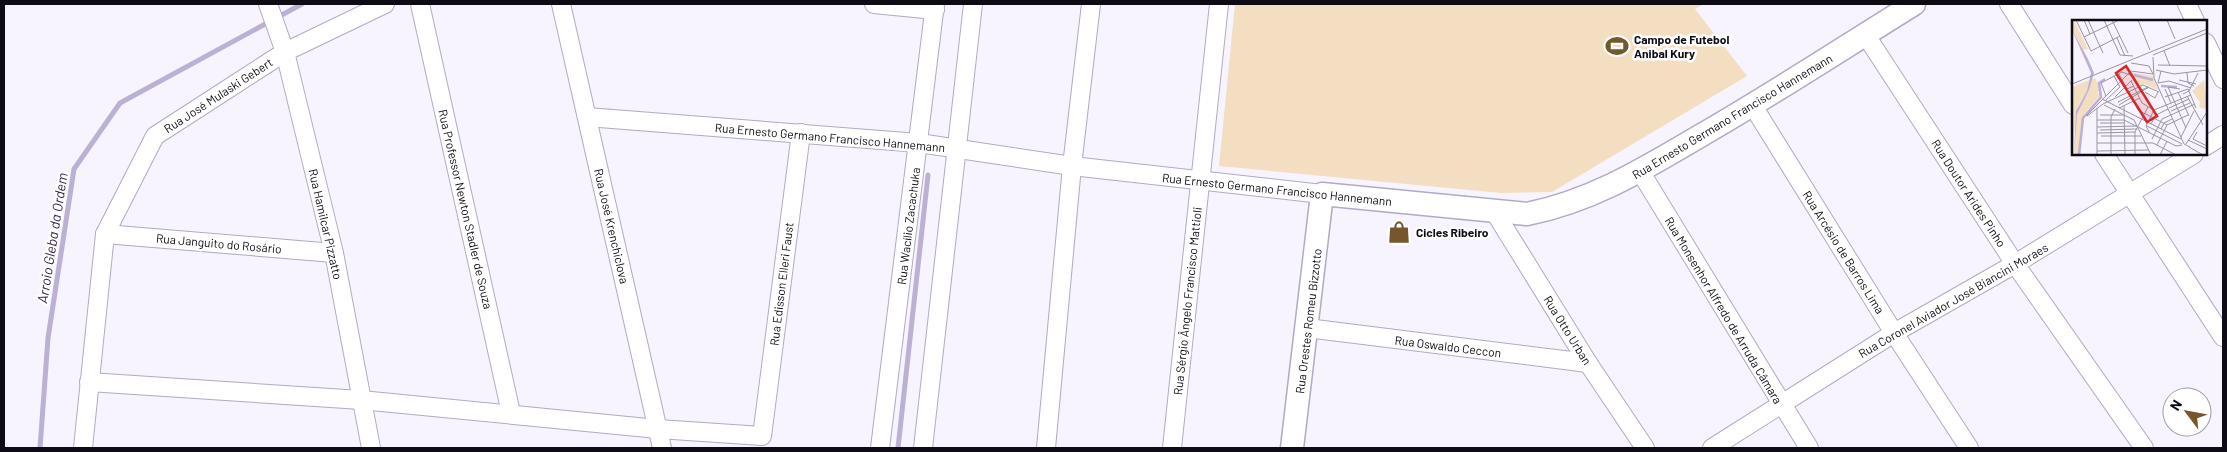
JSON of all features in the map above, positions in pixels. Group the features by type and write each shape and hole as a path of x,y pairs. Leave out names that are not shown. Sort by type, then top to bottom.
{"street":[{"name":"Rua José Mulaski Gebert","path":"83,448 104,234 155,136 284,48 385,4"},
{"name":"Rua Professor Newton Stadler de Souza","path":"420,4 511,414"},
{"name":"Rua José Krenchiclova","path":"561,4 662,448"},
{"path":"874,4 935,7"},
{"path":"923,448 973,4"},
{"path":"1046,448 1072,166 1090,4"},
{"name":"Rua Sérgio Ângelo Francisco Mattioli","path":"1172,448 1219,4"},
{"name":"Rua Ernesto Germano Francisco Hannemann","path":"587,117 919,143 1072,166 1200,181 1527,214 1557,208 1640,172 1752,106 1914,4"},
{"path":"2009,4 2072,103"},
{"path":"2187,4 2195,20"},
{"name":"Rua Hamilcar Pizzatto","path":"269,5 284,48 334,253 371,448"},
{"name":"Rua Wacílio Zacachuka","path":"880,448 935,7"},
{"name":"Rua Doutor Arides Pinho","path":"1865,34 2015,264 2144,448"},
{"path":"2207,45 2223,79"},
{"name":"Rua Arcésio de Barros Lima","path":"1752,106 1894,333 1969,448"},
{"name":"Rua Edisson Elleri Faust","path":"658,429 762,436 801,133"},
{"path":"2207,145 2223,134"},
{"path":"2105,155 2223,337"},
{"name":"Rua Coronel Aviador José Biancini Moraes","path":"1712,448 1894,333 2015,264 2192,155"},
{"name":"Rua Monsenhor Alfredo de Arruda Câmara","path":"1640,172 1809,448"},
{"name":"Rua Orestes Romeu Bizzotto","path":"1292,448 1322,194"},
{"name":"Rua Otto Urban","path":"1494,211 1588,363 1645,448"},
{"name":"Rua Janguito do Rosário","path":"104,234 334,253"},
{"name":"Rua Oswaldo Ceccon","path":"1307,328 1588,363"},
{"path":"89,382 361,400 658,429"}],"shaded area":[{"path":"1235,4 1704,4 1695,9 1747,76 1552,192 1501,193 1219,166"}],"waterway":[{"name":"Arroio Gleba da Ordem","path":"40,448 48,338 74,169 120,103 302,4"},
{"path":"898,448 928,175"}],"place":[{"name":"Campo de Futebol Anibal Kury","path":"1617,46"},
{"name":"Cicles Ribeiro","path":"1399,232"}]}
